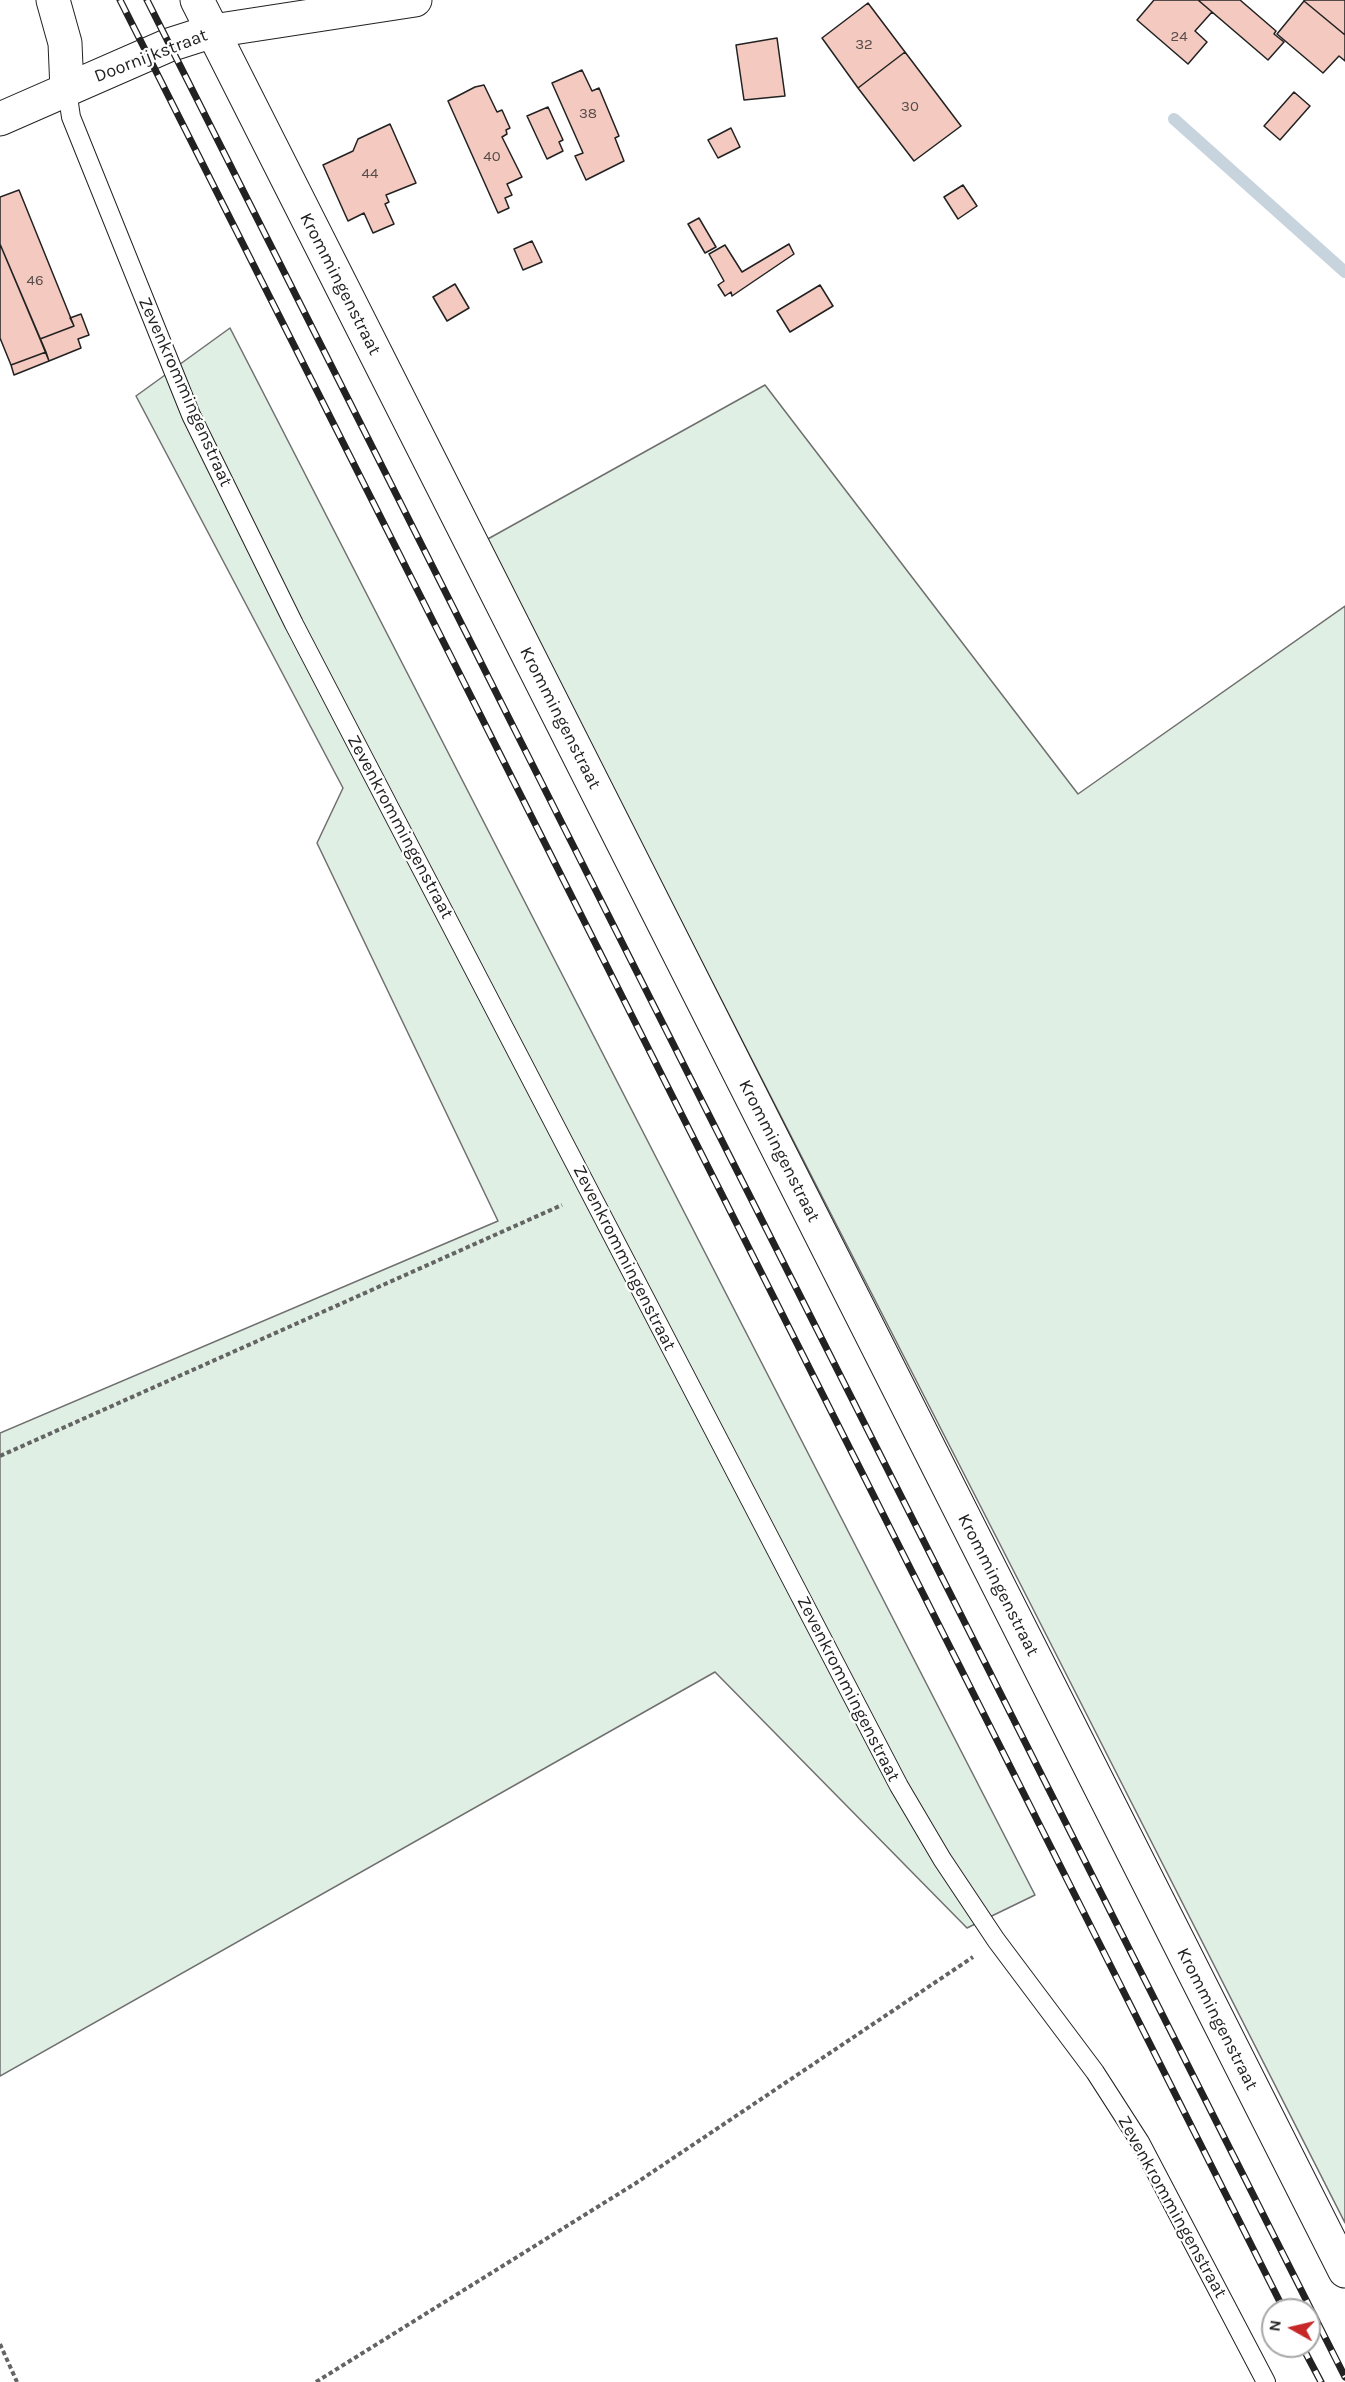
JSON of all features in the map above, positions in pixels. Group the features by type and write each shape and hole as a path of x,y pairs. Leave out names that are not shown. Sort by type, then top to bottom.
{"street":[{"path":"53,0 65,43 67,90"},
{"name":"Krommingenstraat","path":"197,0 1345,2271"},
{"name":"Doornijkstraat","path":"0,119 169,45 213,32 415,0"}],"lane":[{"name":"Zevenkrommingenstraat","path":"67,90 71,117 191,415 294,624 898,1786 942,1859 996,1940 1095,2073 1140,2142 1266,2382"}],"path":[{"path":"0,1456 590,1192"},
{"path":"316,2382 636,2183 958,1969 996,1940"},
{"path":"0,2344 17,2382"}],"green space":[{"path":"230,328 1035,1895 967,1928 715,1672 0,2076 0,1433 498,1221 317,843 343,788 136,396"},
{"path":"765,385 1078,794 1345,606 1345,2223 486,540"}],"building":[{"path":"1154,0 1198,0 1212,12 1195,31 1207,42 1188,64 1137,20"},
{"path":"1198,0 1240,0 1276,31 1274,34 1284,42 1268,60"},
{"path":"1345,0 1345,35 1304,1"},
{"path":"1304,1 1345,35 1345,61 1339,56 1323,73 1277,34"},
{"path":"868,3 905,52 858,88 822,38"},
{"path":"777,38 785,96 744,100 736,45"},
{"path":"905,52 961,126 914,161 858,88"},
{"path":"582,70 592,91 599,88 619,136 615,138 624,161 586,180 575,156 583,153 552,83"},
{"path":"484,85 497,112 502,110 510,128 502,137 522,177 507,184 512,195 505,198 509,208 498,213 448,101 475,87"},
{"path":"1294,92 1310,106 1280,140 1264,126"},
{"path":"548,107 563,140 559,142 563,151 547,159 527,116"},
{"path":"390,124 416,183 386,195 389,202 385,204 394,224 373,233 364,213 348,221 323,165 353,151 358,139"},
{"path":"731,128 740,147 718,158 708,140"},
{"path":"963,185 977,206 958,219 944,197"},
{"path":"19,190 74,326 40,339 0,244 0,197"},
{"path":"699,218 716,247 705,253 688,224"},
{"path":"532,241 542,262 523,270 514,249"},
{"path":"0,244 46,352 11,365 0,338"},
{"path":"789,244 794,254 732,296 731,292 725,296 718,285 724,281 709,254 725,245 742,272"},
{"path":"455,284 469,308 447,321 433,297"},
{"path":"820,285 833,306 790,332 777,311"},
{"path":"81,314 89,335 78,339 81,348 49,361 40,339 74,326 70,318"},
{"path":"46,352 49,361 14,375 11,365"}],"waterway":[{"path":"1174,119 1345,272"}],"railway":[{"path":"120,0 1278,2298"},
{"path":"147,0 1345,2377"},
{"path":"1308,2358 1321,2382"}]}
